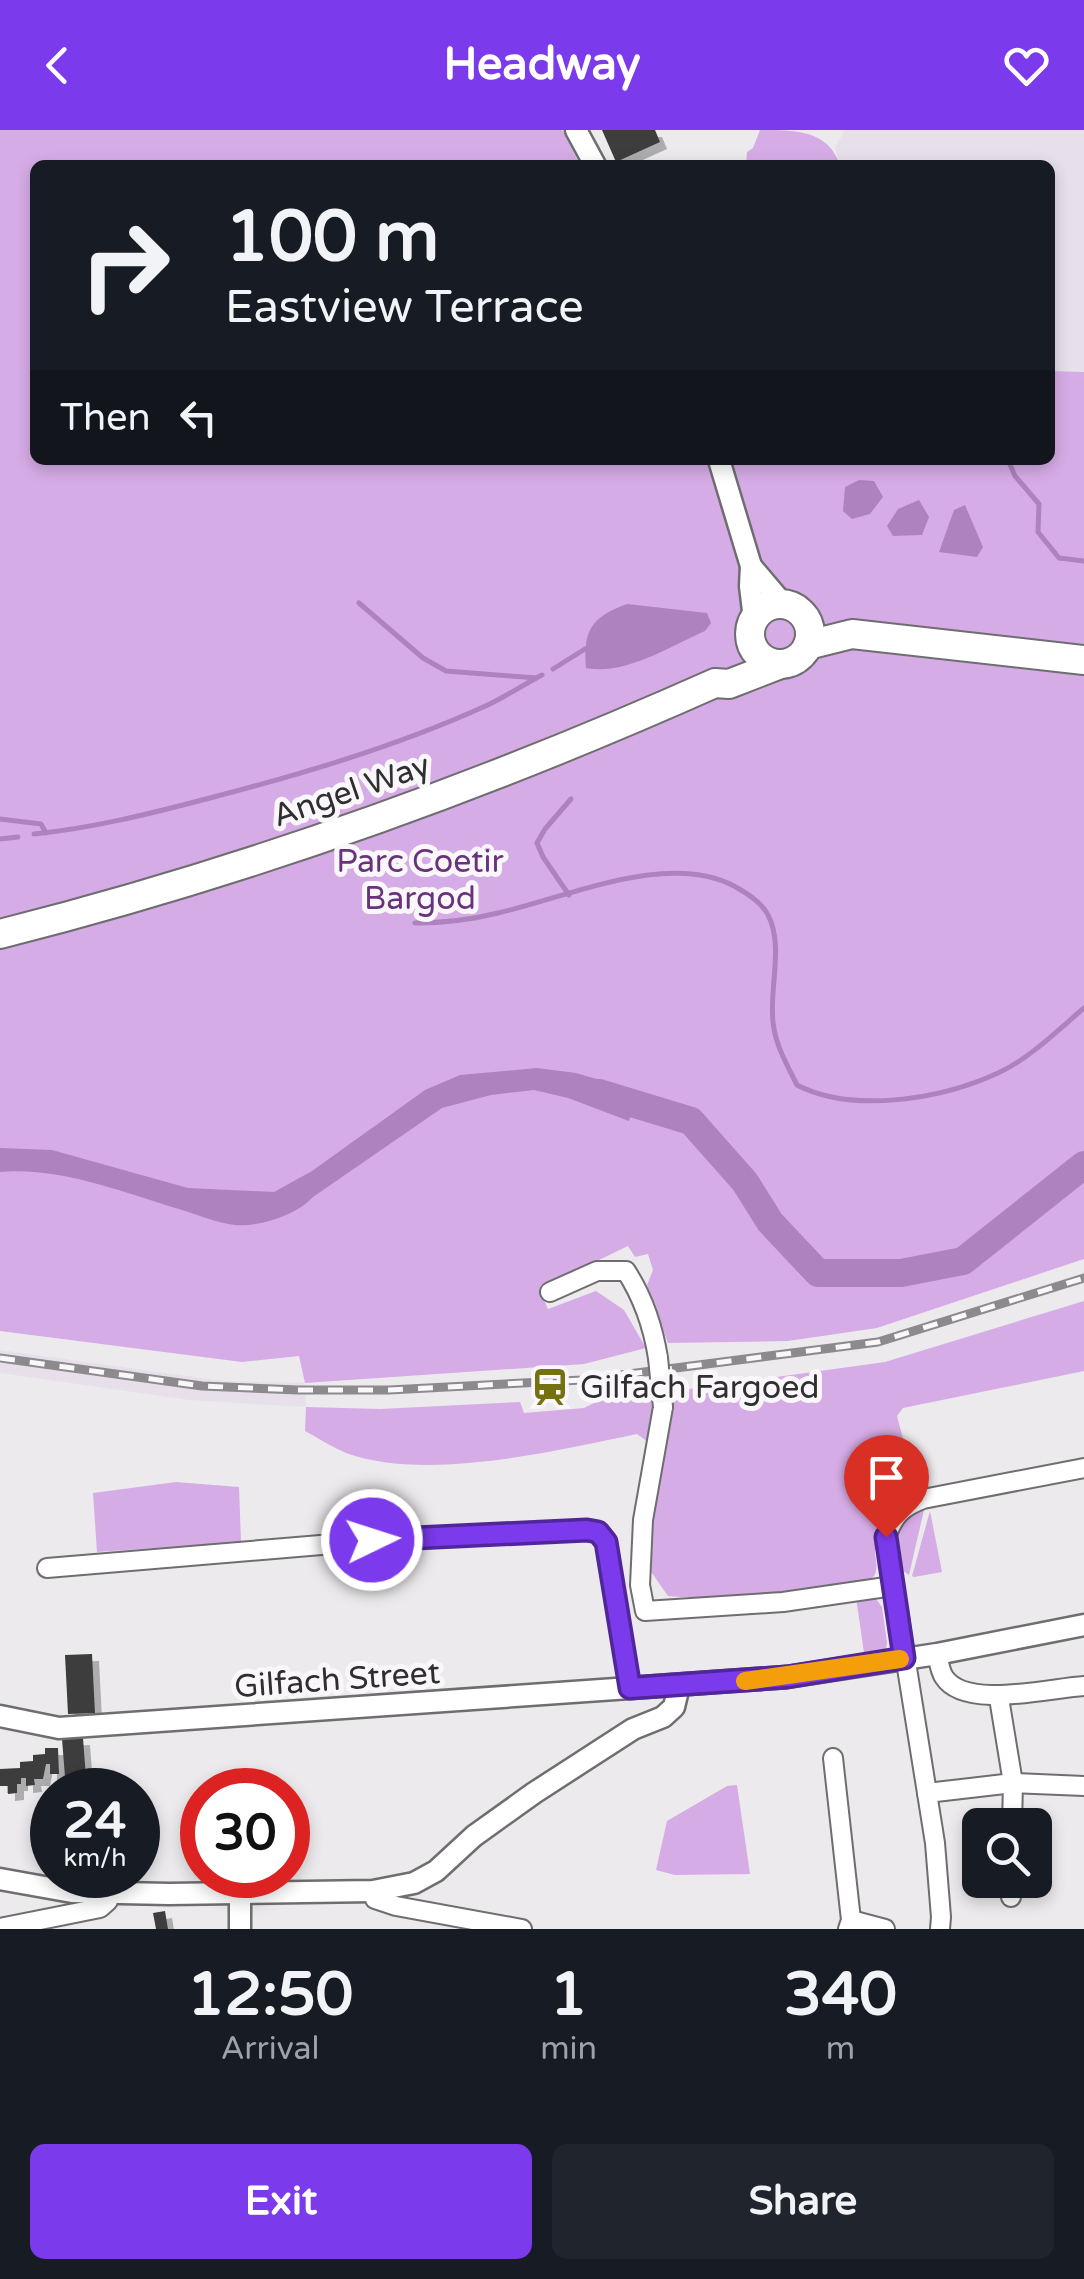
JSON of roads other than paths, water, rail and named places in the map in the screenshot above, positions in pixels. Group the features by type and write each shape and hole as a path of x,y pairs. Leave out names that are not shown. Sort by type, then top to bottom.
{"main road":[{"path":"793,609 810,628 808,645 796,660 778,664 760,656 752,629 767,607 793,609 839,624 852,634"},
{"name":"Angel Way","path":"716,682 752,629"},
{"path":"808,645 852,634 1084,660"},
{"name":"Angel Way","path":"0,934 180,885 403,812 621,725 716,682 729,684 778,664"}],"street":[{"path":"576,130 592,160"},
{"path":"721,465 751,566 752,629"},
{"path":"751,566 793,609"},
{"path":"550,1292 597,1270 626,1271 642,1296 654,1334 663,1407 642,1520 640,1585 645,1611 783,1602 893,1586"},
{"path":"940,1929 935,1843 886,1537 892,1520 904,1506 923,1499 1084,1468"},
{"path":"47,1568 404,1538 598,1532 606,1542 630,1688 638,1714 633,1729"},
{"name":"Gilfach Street","path":"0,1716 59,1728 787,1677 937,1654 1084,1625"},
{"path":"937,1654 942,1675 951,1686 998,1698 1084,1686"},
{"path":"310,1893 373,1891 414,1883 534,1793 633,1729 663,1717 674,1707 679,1686"},
{"path":"998,1698 1013,1784 1012,1808"},
{"path":"833,1758 850,1925 885,1929"},
{"path":"926,1794 1013,1784 1084,1786"},
{"path":"0,1879 30,1884"},
{"path":"373,1891 374,1899 396,1906 522,1929"},
{"path":"0,1928 100,1908 108,1898"},
{"path":"240,1898 240,1929"}],"waterway":[{"path":"1010,465 1039,504 1038,532 1059,558 1084,561"},
{"path":"359,603 423,658 446,671 536,678"},
{"path":"553,669 585,649"},
{"path":"34,834 142,815 346,759 481,708 542,675"},
{"path":"569,895 537,843 571,799"},
{"path":"0,819 41,824 46,833"},
{"path":"0,839 18,837"},
{"path":"415,923 488,915 649,875 708,876 734,886 762,906 773,927 774,1030 797,1085 844,1099 898,1100 976,1082 1021,1060 1084,1008"},
{"path":"599,1093 691,1121 745,1182 770,1222 818,1273 901,1273 963,1261 1084,1165"}],"railway":[{"path":"0,1358 202,1386 298,1390 389,1390 582,1380 878,1342 1084,1278"}],"place":[{"name":"Gilfach Fargoed","path":"550,1387"}],"park label":[{"name":"Parc Coetir Bargod","path":"420,880"}]}
